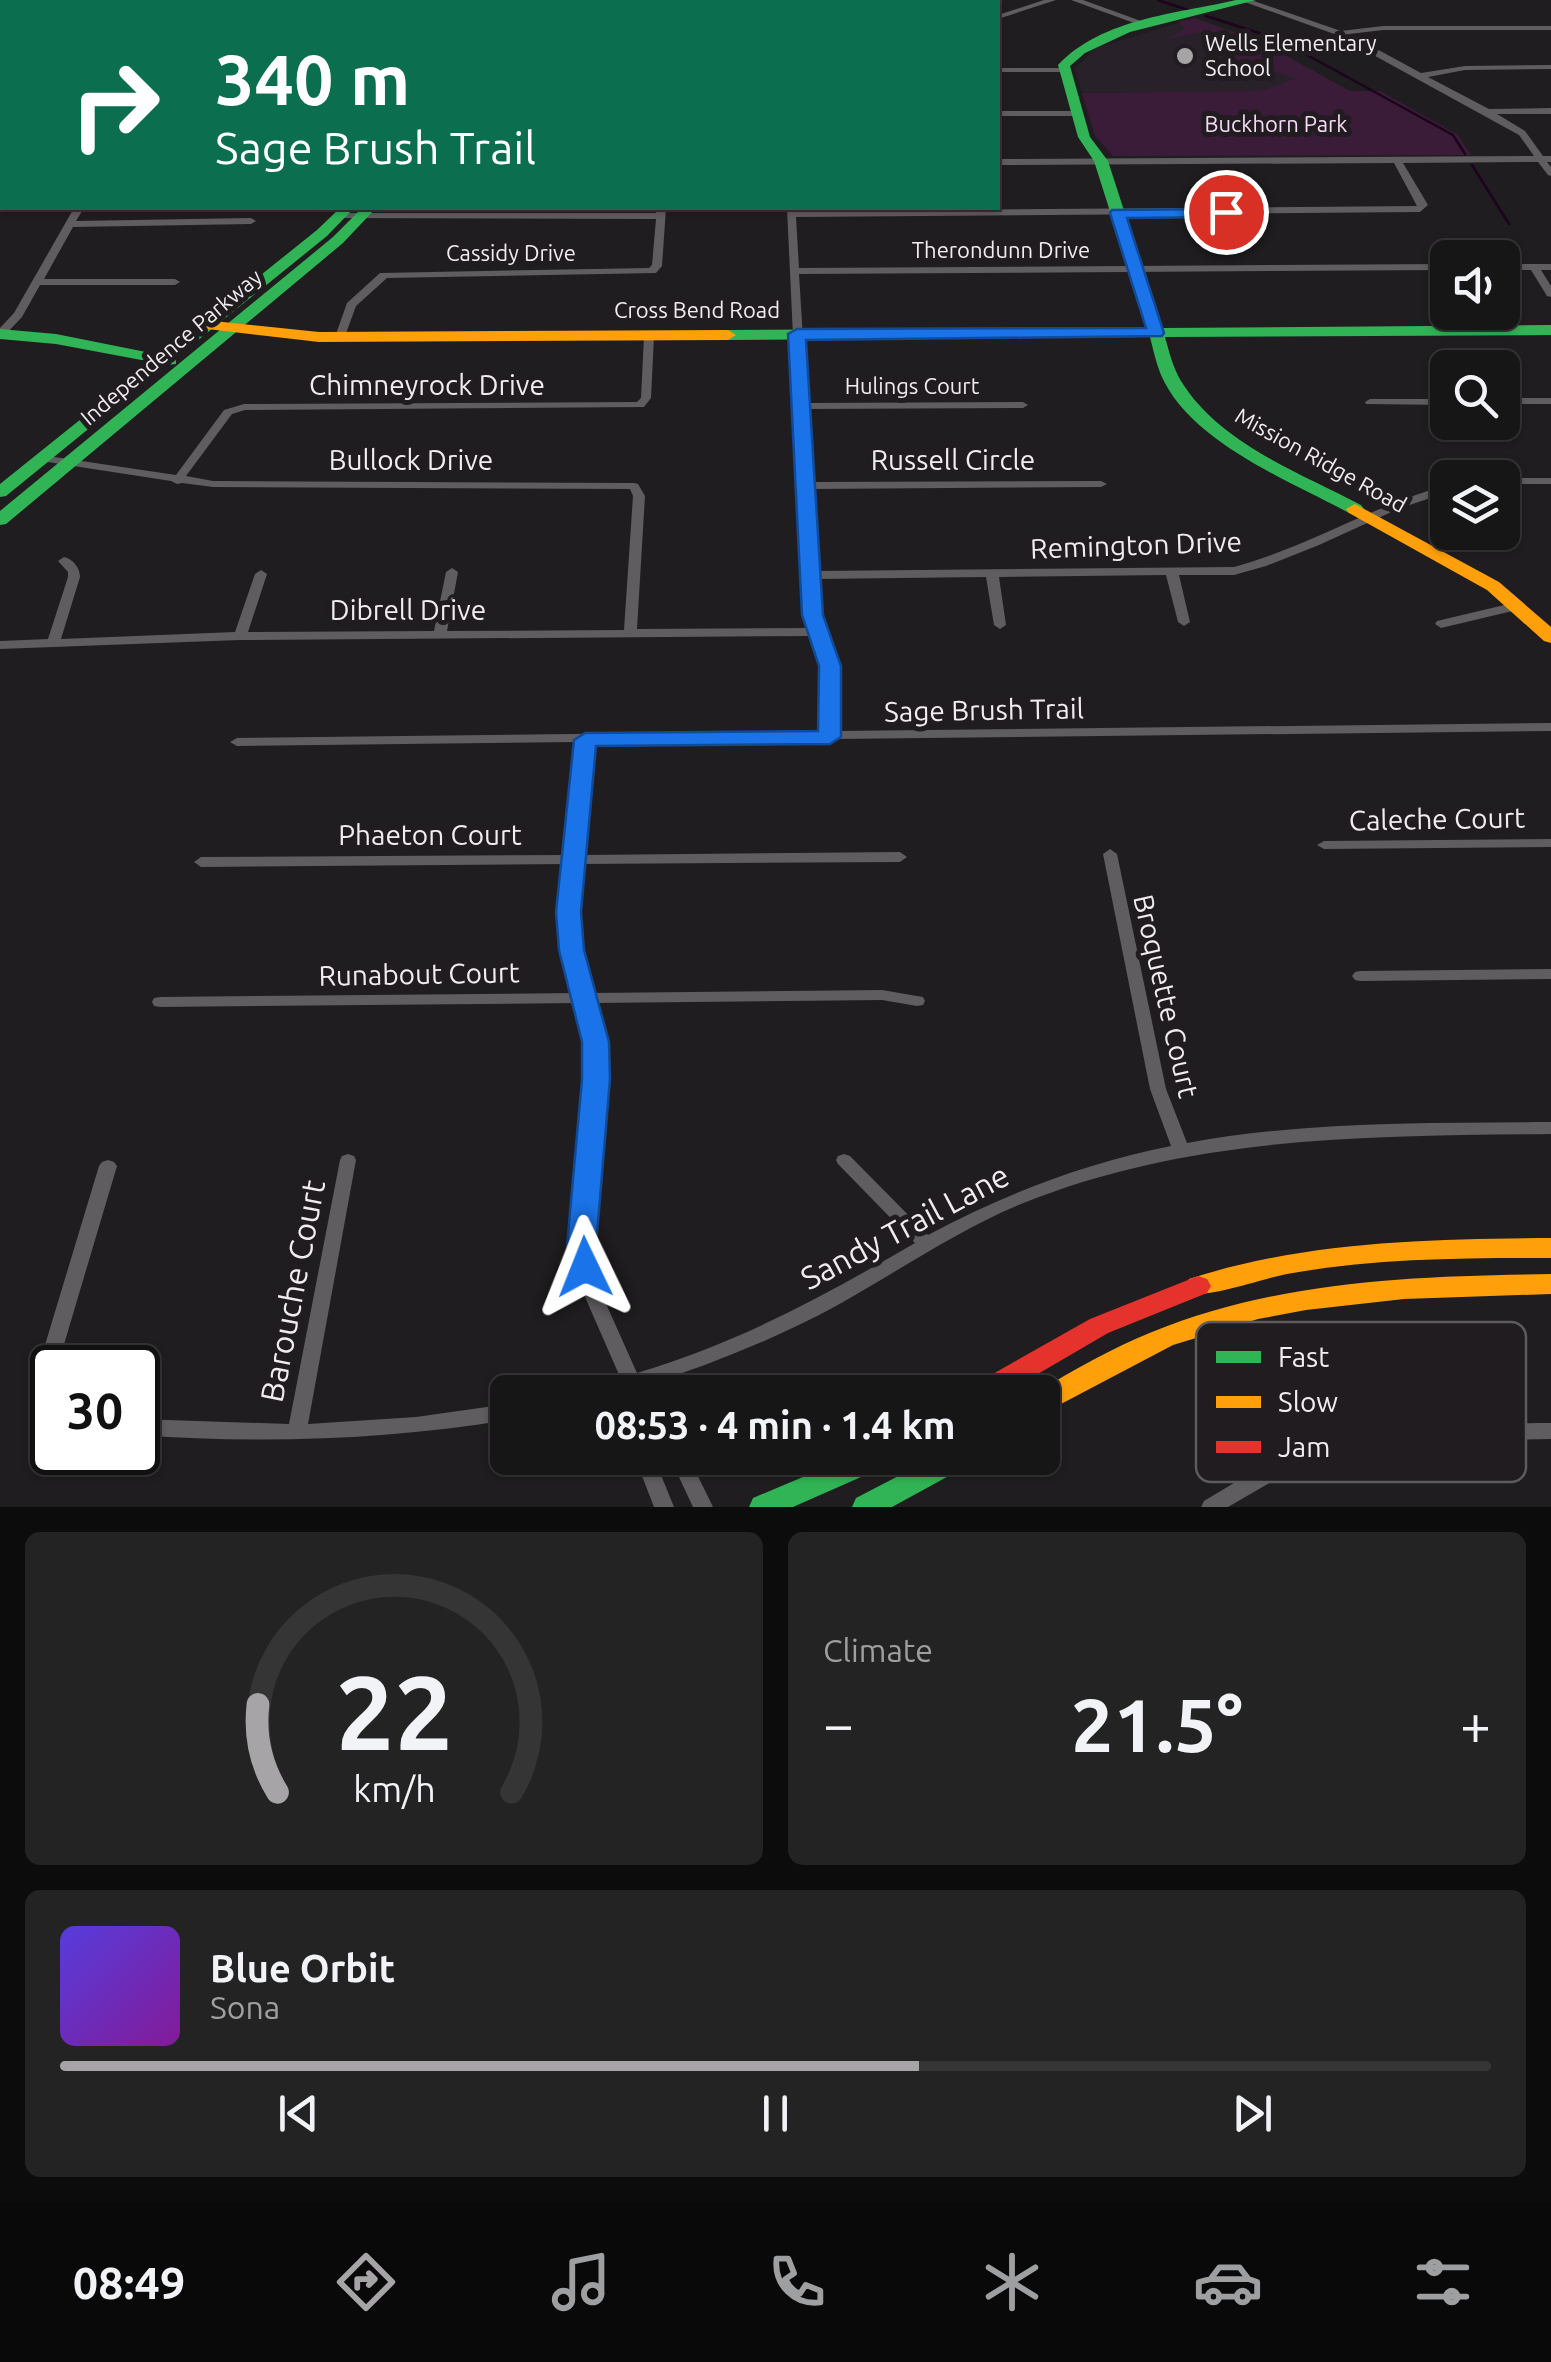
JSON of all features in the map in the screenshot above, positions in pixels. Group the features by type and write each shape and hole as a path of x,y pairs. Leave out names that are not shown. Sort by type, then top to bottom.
{"street":[{"path":"1000,16 1052,0"},
{"path":"1074,0 1148,25"},
{"path":"1000,70 1065,70 1066,60 1076,52 1148,25 1246,0 1340,33 1487,112 1522,133 1546,158 1551,173"},
{"path":"1340,33 1383,28 1551,28"},
{"path":"1418,76 1466,68 1551,67"},
{"name":"Mission Ridge Road","path":"1065,70 1084,137 1101,161 1170,377 1196,414 1245,450 1468,571 1518,606 1551,637"},
{"path":"1487,112 1551,112"},
{"path":"1000,114 1077,114"},
{"path":"1000,162 1546,158"},
{"path":"830,737 830,666 817,632 810,576 792,211 1420,210 1422,205 1396,160"},
{"path":"0,334 18,315 77,210"},
{"path":"354,212 661,212"},
{"name":"Independence Parkway","path":"0,492 204,325 354,212"},
{"name":"Independence Parkway","path":"0,520 233,329 354,212"},
{"name":"Cassidy Drive","path":"340,337 351,304 384,275 652,271 657,266 661,212"},
{"path":"70,224 252,221"},
{"path":"1520,267 1551,267"},
{"path":"1534,267 1551,294"},
{"name":"Therondunn Drive","path":"794,271 1430,268"},
{"path":"36,282 175,282"},
{"name":"Cross Bend Road","path":"204,325 340,337 1551,330"},
{"path":"0,334 190,364"},
{"name":"Chimneyrock Drive","path":"178,481 228,412 244,407 640,404 646,398 649,336"},
{"path":"1520,401 1551,401"},
{"path":"1370,402 1430,402"},
{"name":"Hulings Court","path":"801,406 1022,405"},
{"name":"Bullock Drive","path":"40,458 178,481 272,486 634,486 639,496 630,633"},
{"path":"1520,481 1551,481"},
{"name":"Russell Circle","path":"805,486 1100,484"},
{"name":"Remington Drive","path":"810,576 1172,573 1254,566 1430,495"},
{"path":"53,644 74,577 74,570 64,561"},
{"path":"440,635 452,572"},
{"path":"1172,573 1184,622"},
{"path":"240,636 261,574"},
{"path":"992,574 1000,625"},
{"path":"1441,624 1518,606"},
{"name":"Dibrell Drive","path":"0,645 240,636 817,632"},
{"name":"Sage Brush Trail","path":"237,742 1551,727"},
{"path":"585,740 568,926 595,1042 596,1079 582,1246 594,1297 629,1375"},
{"name":"Caleche Court","path":"1324,845 1551,843"},
{"name":"Broquette Court","path":"1110,854 1158,1089 1180,1148"},
{"name":"Phaeton Court","path":"200,862 900,857"},
{"path":"1360,976 1551,974"},
{"name":"Runabout Court","path":"160,1002 882,995 917,1001"},
{"name":"Sandy Trail Lane","path":"668,1375 770,1331 926,1244 1051,1185 1180,1148 1303,1132 1551,1128"},
{"name":"Barouche Court","path":"297,1433 348,1160"},
{"path":"844,1160 926,1244"},
{"path":"54,1345 108,1166"},
{"path":"1013,1375 1086,1330 1166,1297 1244,1272 1306,1259 1376,1252 1551,1248"},
{"path":"1216,1322 1289,1300 1410,1286 1551,1284"},
{"path":"1060,1392 1089,1372 1159,1339 1196,1328"},
{"path":"160,1427 297,1433 389,1429 490,1415"},
{"path":"1526,1431 1551,1431"},
{"path":"652,1475 664,1507"},
{"path":"688,1475 703,1507"},
{"path":"763,1507 837,1475"},
{"path":"866,1507 925,1475"},
{"path":"1211,1507 1254,1482"}],"shaded area":[{"name":"Wells Elementary School","path":"1195,18 1261,42 1350,91 1082,93 1075,68 1096,48"}],"green space":[{"name":"Buckhorn Park","path":"1195,18 1261,42 1350,91 1380,91 1458,135 1471,155 1113,156 1095,136 1082,93 1263,91 1258,88 1265,90 1295,79 1249,62 1240,65 1226,60 1244,52 1235,50 1242,47 1202,32 1161,40 1182,32 1184,27 1178,22"}],"waterway":[{"path":"1158,0 1188,10"},
{"path":"1206,16 1278,39 1453,135 1465,154"},
{"path":"1472,165 1509,224"}],"traffic: fast":[{"path":"1250,0 1125,29 1081,50 1064,65 1084,137 1101,161 1170,377 1186,400 1228,438 1355,509"},
{"path":"0,492 322,233 345,210"},
{"path":"0,520 338,240 367,210"},
{"path":"728,335 1551,330"},
{"path":"0,334 56,339 171,361"},
{"path":"763,1507 837,1475"},
{"path":"866,1507 925,1475"}],"traffic: slow":[{"path":"204,325 319,337 728,335"},
{"path":"1355,509 1493,586 1551,637"},
{"path":"1198,1286 1285,1264 1373,1253 1551,1248"},
{"path":"1208,1322 1306,1299 1355,1293 1551,1284"},
{"path":"1060,1393 1117,1360 1196,1326"}],"traffic: jam":[{"path":"1014,1375 1099,1326 1198,1286"}],"place":[{"name":"Wells Elementary School","path":"1185,56"}],"route":[{"path":"585,1267 582,1246 596,1079 595,1042 568,926 585,740 830,737 830,666 812,615 797,334 1156,333 1118,213 1226,212"}]}
